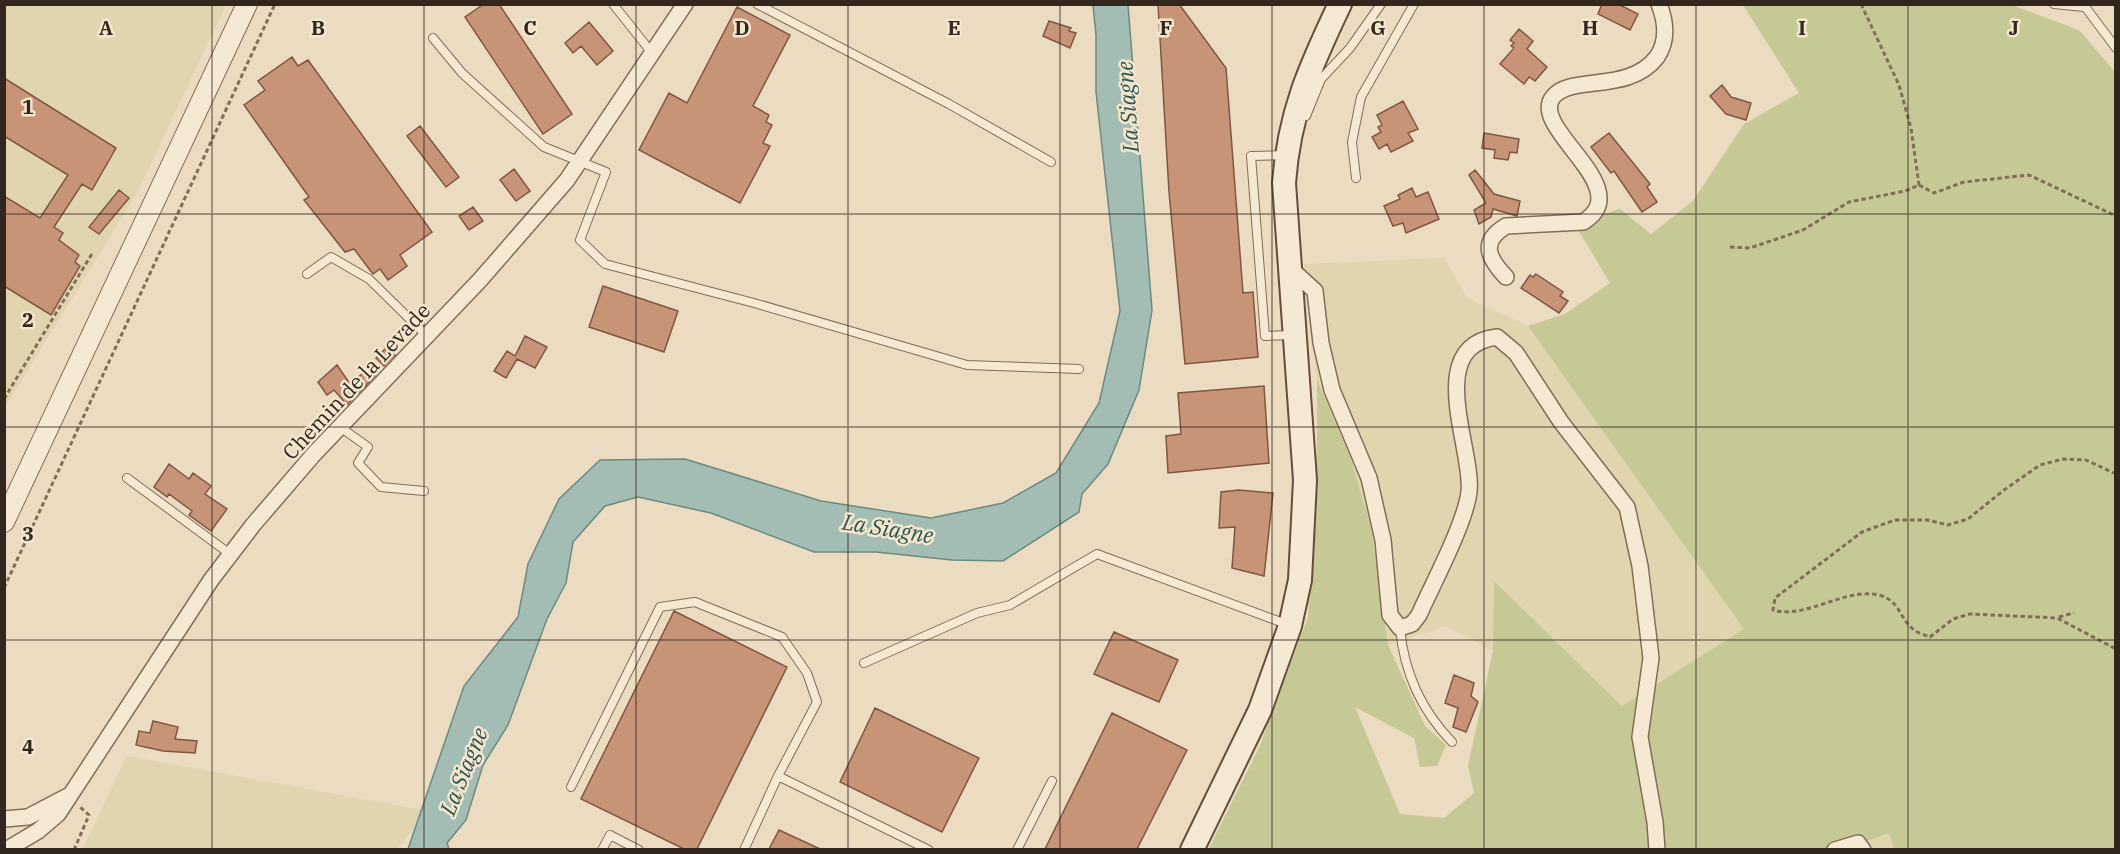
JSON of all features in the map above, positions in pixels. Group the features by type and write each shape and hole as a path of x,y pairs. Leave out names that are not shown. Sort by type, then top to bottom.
{"main road":[{"path":"1192,849 1260,710 1290,626 1299,580 1305,480 1284,183 1292,121 1308,71 1340,4"}],"street":[{"path":"4,522 247,4"},
{"name":"Chemin de la Levade","path":"6,849 45,826 58,814 230,554 340,427 480,280 581,160 685,4"},
{"path":"1506,276 1493,263 1489,252 1491,240 1497,231 1506,226 1583,222 1591,218 1595,209 1597,198 1595,183 1574,148 1552,124 1547,113 1548,104 1561,90 1627,79 1653,61 1662,50 1665,36 1659,4"},
{"path":"1291,269 1315,291 1321,344 1332,390 1369,478 1383,540 1390,615 1400,628 1412,624 1419,615 1455,532 1469,492 1467,468 1458,426 1457,379 1467,349 1480,339 1497,337 1516,353 1561,422 1627,507 1640,566 1651,658 1640,737 1655,822 1657,849"},
{"name":"Chemin de la Levade","path":"4,819 28,817 68,796"},
{"path":"1835,849 1858,843 1863,849"}],"lane":[{"path":"613,4 652,53"},
{"path":"757,4 950,104 1051,162"},
{"path":"1294,335 1265,336 1251,156 1287,148 1304,120 1321,79 1350,48 1381,4"},
{"path":"1356,178 1352,142 1361,97 1414,4"},
{"path":"2054,4 2083,6 2115,48"},
{"path":"433,38 462,73 544,147 606,172 580,240 605,264 754,303 967,365 1079,369"},
{"path":"307,274 331,257 369,279 427,336"},
{"path":"340,427 368,447 358,463 381,487 424,491"},
{"path":"127,478 230,554"},
{"path":"864,663 977,613 1010,605 1097,554 1290,626"},
{"path":"570,787 660,607 694,602 782,637 807,673 818,702 778,776 744,849"},
{"path":"1400,628 1402,660 1430,720 1452,742"},
{"path":"778,776 929,849"},
{"path":"1017,849 1052,781"},
{"path":"602,849 610,835 639,849"}],"path":[{"path":"4,588 275,4"},
{"path":"1861,4 1899,85 1911,128 1918,185"},
{"path":"1918,185 1934,193 1964,182 2029,175 2115,216"},
{"path":"1730,247 1750,248 1803,230 1849,202 1905,191 1918,185"},
{"path":"4,399 93,252"},
{"path":"2074,613 2057,618 1970,614 1953,620 1930,637 1913,630 1894,602 1880,596 1853,596 1787,614 1773,610 1775,598 1862,532 1895,520 1927,520 1948,525 1968,519 2040,465 2063,459 2086,460 2115,474"},
{"path":"2057,618 2115,649"},
{"path":"68,796 89,815 74,849"}],"shaded area":[{"path":"5,5 226,5 137,193 5,407"},
{"path":"1444,258 1467,298 1528,326 1745,629 1622,706 1494,581 1493,651 1446,626 1388,645 1371,527 1350,457 1317,380 1304,264"},
{"path":"127,756 428,811 397,849 82,850"},
{"path":"1890,833 1894,849 1842,850"}],"green space":[{"path":"1743,5 2012,5 2079,30 2116,73 2115,849 1894,849 1889,833 1842,850 1208,850 1259,748 1308,617 1317,447 1317,380 1350,457 1371,527 1388,645 1425,726 1446,745 1437,766 1420,767 1414,738 1355,707 1400,814 1444,818 1474,793 1468,766 1493,651 1494,581 1622,706 1744,629 1528,326 1565,314 1610,283 1574,223 1620,209 1651,234 1693,201 1744,124 1799,93"}],"water":[{"name":"La Siagne","path":"1093,5 1128,5 1152,310 1139,390 1108,464 1082,494 1079,512 1003,561 952,560 876,552 814,552 711,513 638,497 605,506 573,542 566,583 547,619 508,725 483,765 466,820 447,843 449,849 408,849 464,686 518,617 528,564 559,499 600,460 685,459 821,501 931,518 1003,503 1056,473 1099,403 1120,311 1096,92 1096,35"}],"building":[{"path":"484,4 499,4 572,114 543,134 465,17"},
{"path":"1158,4 1179,4 1226,68 1243,293 1253,292 1258,357 1185,364 1169,192"},
{"path":"1602,4 1618,4 1638,14 1630,30 1598,14"},
{"path":"737,7 790,35 753,106 769,115 766,122 772,125 763,143 770,146 740,203 639,150 669,93 687,103"},
{"path":"1049,21 1071,28 1069,31 1076,33 1070,48 1043,36"},
{"path":"589,22 613,51 597,65 581,46 573,53 565,43"},
{"path":"1519,29 1533,41 1527,49 1547,67 1535,81 1529,77 1524,84 1500,64 1514,48 1511,46 1514,43 1510,40"},
{"path":"292,57 298,66 308,60 432,232 400,255 407,266 388,280 380,269 373,274 354,249 345,252 304,200 309,197 244,105 265,90 258,81"},
{"path":"4,78 116,148 92,190 82,184 54,227 63,233 59,240 79,255 75,262 80,266 51,315 4,286 4,196 40,218 68,175 4,136"},
{"path":"1722,85 1731,97 1751,103 1746,120 1726,114 1710,96"},
{"path":"1403,101 1418,129 1408,133 1413,141 1391,152 1387,144 1379,149 1372,137 1381,132 1378,127 1382,125 1377,115"},
{"path":"420,126 459,177 446,187 407,136"},
{"path":"1484,133 1519,139 1517,153 1510,152 1508,160 1494,158 1495,150 1482,148"},
{"path":"1609,133 1650,184 1647,187 1657,202 1642,212 1614,171 1611,173 1591,147"},
{"path":"514,169 530,191 516,201 500,180"},
{"path":"1475,170 1494,194 1520,201 1517,216 1493,209 1491,217 1479,224 1474,210 1486,203 1469,175"},
{"path":"1412,188 1416,197 1428,192 1439,219 1406,233 1403,223 1393,226 1384,206 1400,199 1398,195"},
{"path":"119,190 129,198 99,234 89,227"},
{"path":"473,207 483,221 469,230 459,216"},
{"path":"1536,274 1563,292 1560,296 1568,301 1559,313 1521,288 1530,275 1533,277"},
{"path":"603,286 678,311 664,352 589,327"},
{"path":"525,336 547,347 535,368 517,359 506,378 494,371 507,351 515,356"},
{"path":"387,347 395,355 384,366 376,358"},
{"path":"337,365 350,384 368,369 375,376 347,405 334,390 327,395 318,382"},
{"path":"1264,386 1269,463 1168,473 1166,436 1181,434 1178,393"},
{"path":"169,464 189,479 193,473 211,486 205,494 227,509 211,531 189,515 192,511 169,494 167,497 154,487"},
{"path":"1239,490 1273,493 1264,576 1232,568 1235,527 1219,528 1221,492"},
{"path":"674,611 787,667 697,849 684,849 581,799"},
{"path":"1114,632 1178,660 1159,702 1094,674"},
{"path":"1454,675 1474,683 1471,696 1478,702 1466,732 1453,727 1458,708 1445,703"},
{"path":"875,708 979,758 942,832 840,782"},
{"path":"1112,713 1187,750 1137,849 1045,849"},
{"path":"153,721 178,727 175,739 197,741 195,753 163,751 136,745 139,731 150,733"},
{"path":"779,830 820,849 769,849"}]}
